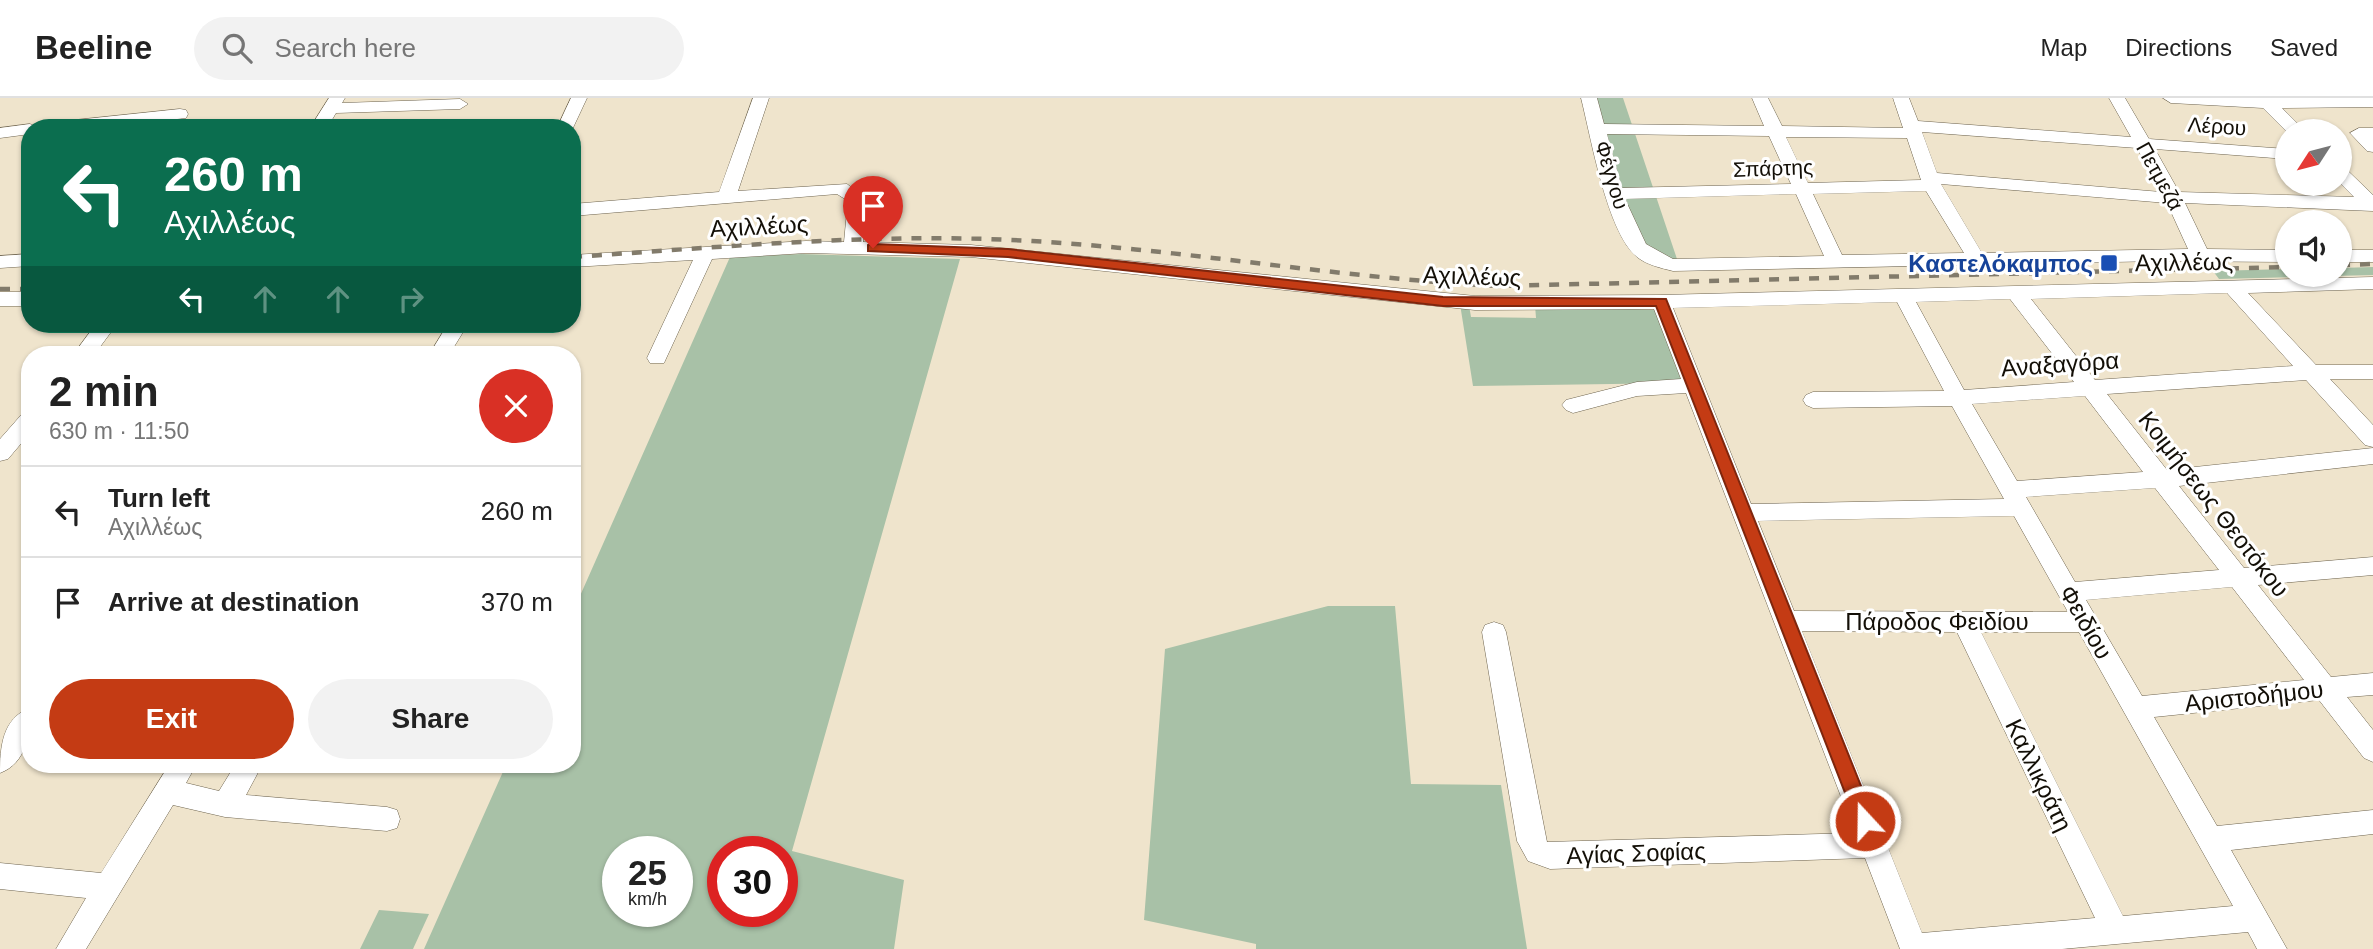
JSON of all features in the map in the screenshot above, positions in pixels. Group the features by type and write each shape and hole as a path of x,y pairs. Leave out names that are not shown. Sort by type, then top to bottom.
{"street":[{"path":"177,119 190,98"},
{"path":"569,119 579,98"},
{"path":"727,196 761,98"},
{"name":"Φέγγου","path":"1589,98 1616,194 1641,250 1665,263 1684,266 1836,262"},
{"path":"1760,98 1836,262 2275,257"},
{"path":"1900,98 1930,181 1977,259"},
{"name":"Πετμεζά","path":"2117,98 2173,197 2201,256"},
{"path":"2171,98 2265,101 2373,99"},
{"path":"2265,101 2284,119"},
{"path":"324,119 334,103 460,104"},
{"path":"1598,129 1911,129"},
{"name":"Λέρου","path":"1911,129 2275,153"},
{"path":"0,133 21,131"},
{"path":"2373,133 2359,133 2373,147"},
{"name":"Σπάρτης","path":"1616,194 1803,190 1930,181 2173,197 2372,204"},
{"path":"2352,185 2372,204"},
{"path":"581,209 845,189 857,199 853,247"},
{"name":"Αχιλλέως","path":"581,261 853,247 1008,253 1443,301 1661,302 2373,283"},
{"path":"657,358 705,254"},
{"path":"2352,256 2373,256"},
{"path":"0,262 21,261"},
{"path":"2230,285 2373,439"},
{"name":"Κοιμήσεως Θεοτόκου","path":"2014,291 2373,750"},
{"name":"Φειδίου","path":"1902,294 2015,499 2273,949"},
{"path":"0,299 21,299"},
{"path":"1661,302 1788,621 1914,949 2255,918"},
{"name":"Αναξαγόρα","path":"1813,400 1958,398 2311,372 2373,372"},
{"path":"1573,405 1637,389 1694,385"},
{"path":"0,453 21,429"},
{"path":"1745,513 2015,499 2373,456"},
{"path":"2070,592 2373,566"},
{"name":"Πάροδος Φειδίου","path":"1788,621 2086,622"},
{"name":"Καλλικράτη","path":"1964,621 2115,929"},
{"name":"Αγίας Σοφίας","path":"1494,632 1531,841 1538,852 1550,856 1875,845"},
{"name":"Αριστοδήμου","path":"2136,708 2373,684"},
{"path":"0,761 21,732"},
{"path":"70,949 178,773"},
{"path":"225,805 244,773"},
{"path":"167,791 225,805 387,819"},
{"path":"2211,839 2373,822"},
{"path":"0,876 110,887"}],"green space":[{"path":"1594,98 1623,98 1678,262 1649,252 1630,218"},
{"path":"801,254 960,259 796,836 707,836 707,927 798,927 798,853 904,880 894,949 424,949 502,773 581,773 581,594 730,257"},
{"path":"2373,267 2373,275 2352,276 2352,268"},
{"path":"2275,269 2275,278 2219,279 2213,271"},
{"path":"1460,304 1469,305 1471,317 1536,318 1535,305 1655,310 1683,383 1473,386"},
{"path":"1328,606 1395,606 1411,784 1501,785 1527,949 1256,949 1256,944 1144,920 1165,649"},
{"path":"379,910 429,914 413,949 360,949"}],"railway":[{"path":"581,256 860,239 975,239 1091,245 1384,277 1501,286 2275,267"},
{"path":"2352,265 2373,264"},
{"path":"0,289 21,289"}],"place":[{"name":"Καστελόκαμπος","path":"2109,263"}],"route":[{"path":"873,248 1042,256 1443,301 1661,302 1865,821"}]}
